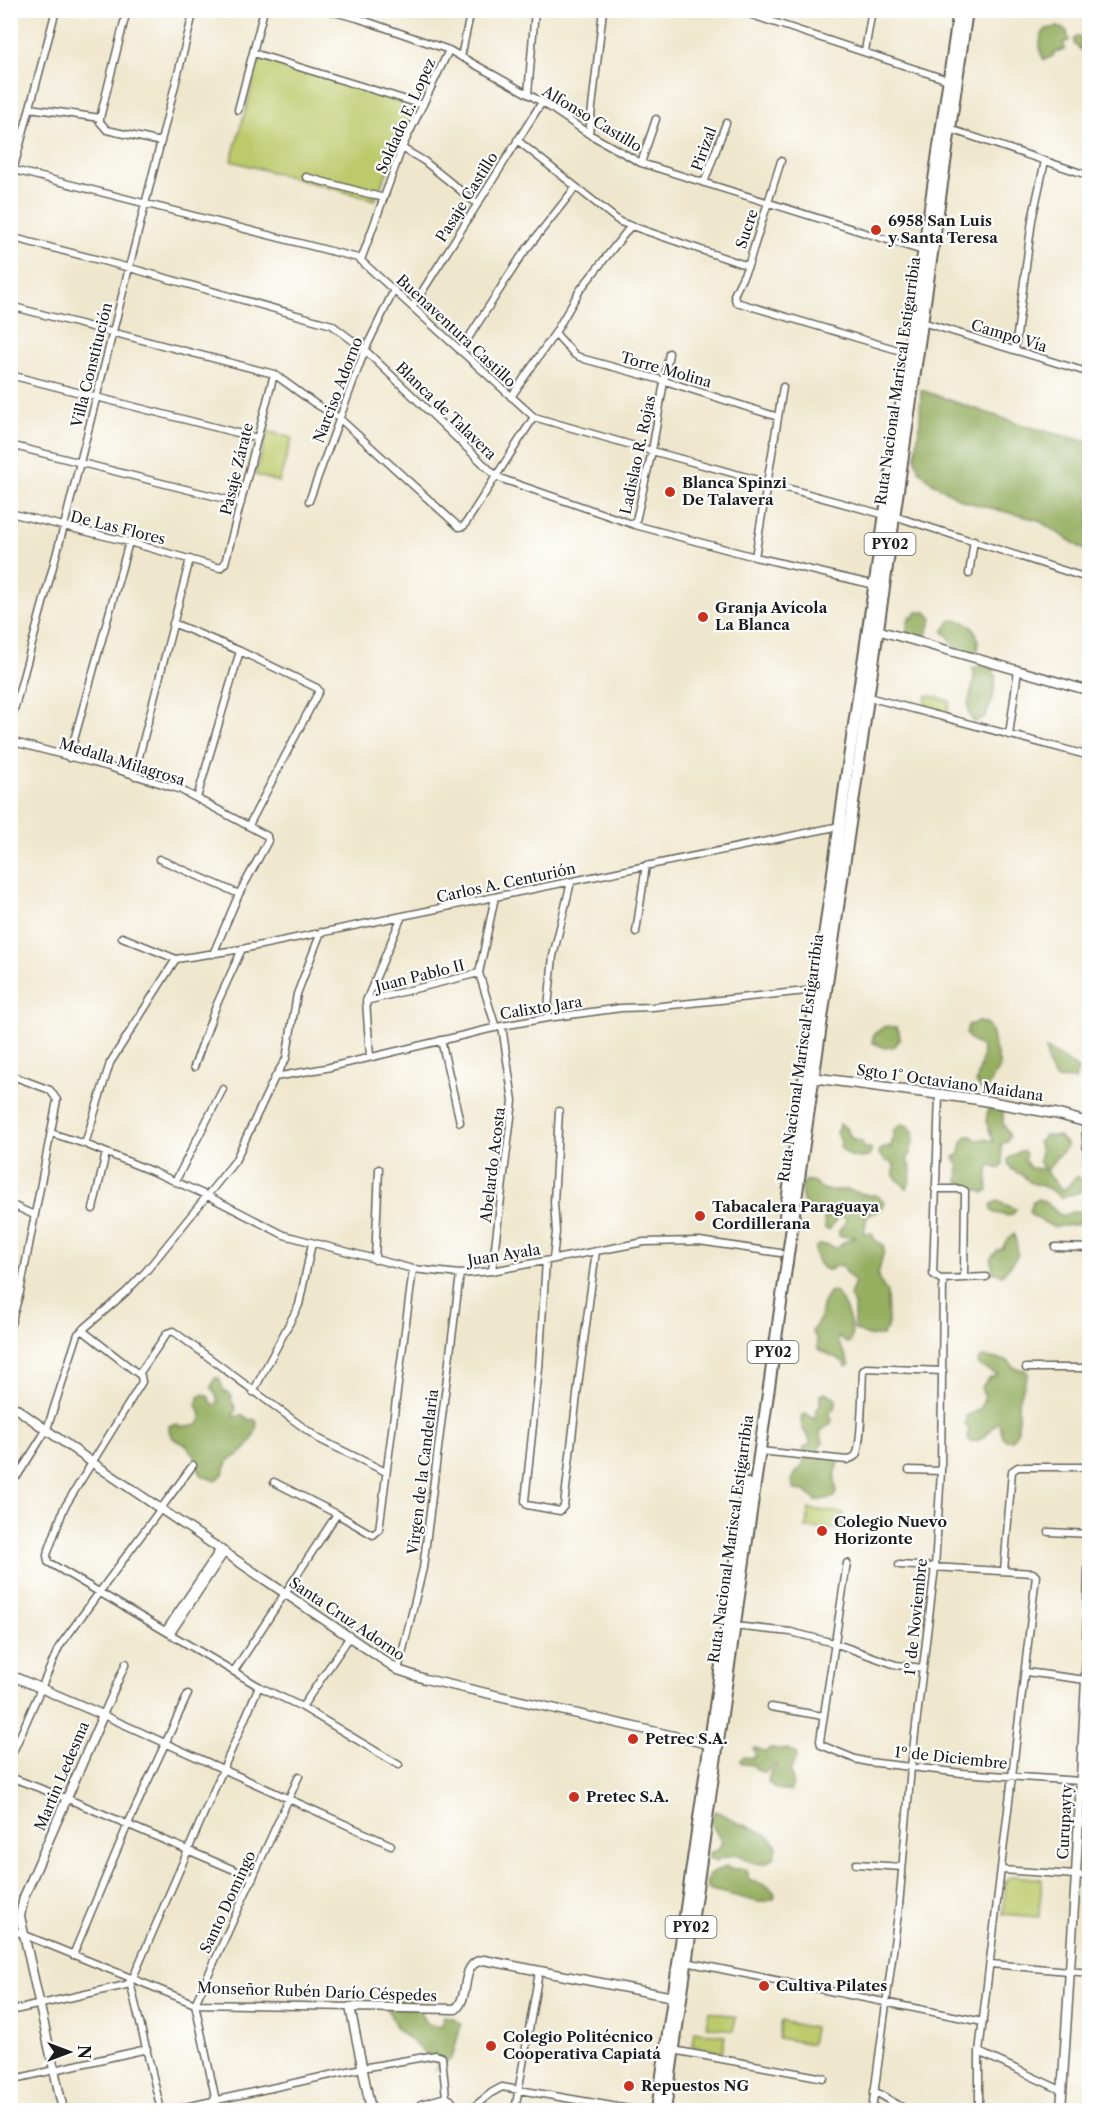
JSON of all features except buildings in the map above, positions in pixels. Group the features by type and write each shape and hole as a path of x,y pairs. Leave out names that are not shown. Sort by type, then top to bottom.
{"highway":[{"name":"Ruta Nacional Mariscal Estigarribia","path":"665,2110 780,1253 878,630 908,353 959,10"},
{"name":"Ruta Nacional Mariscal Estigarribia","path":"657,2110 713,1745 734,1626 809,1077 816,990 875,585 890,515 922,322 968,10"}],"main road":[{"name":"Sgto 1° Octaviano Maidana","path":"809,1077 1016,1106 1088,1122"}],"street":[{"path":"10,182 56,10"},
{"path":"127,10 100,122 107,130 161,142"},
{"name":"Villa Constitución","path":"10,725 80,464 194,10"},
{"path":"238,110 264,10"},
{"name":"Alfonso Castillo","path":"326,10 357,18 449,50 542,102 589,134 641,163 923,251"},
{"path":"357,18 362,10"},
{"path":"461,57 471,10"},
{"path":"528,94 535,10"},
{"path":"589,134 603,10"},
{"path":"736,10 948,80"},
{"path":"865,51 872,10"},
{"name":"Soldado E. Lopez","path":"361,260 402,148 449,50"},
{"path":"254,53 423,105"},
{"name":"Pasaje Castillo","path":"412,306 542,102"},
{"path":"30,108 100,118"},
{"path":"641,163 656,118"},
{"name":"Pirizal","path":"704,183 726,123"},
{"path":"950,129 1089,176"},
{"path":"517,140 620,222 748,266"},
{"path":"402,148 424,161 476,203"},
{"name":"Sucre","path":"781,161 748,266 734,295 736,302 908,353"},
{"path":"1015,350 1032,220 1045,161"},
{"name":"Buenaventura Castillo","path":"12,169 361,260 534,417 890,515 974,540 1089,579"},
{"path":"306,177 384,198"},
{"path":"460,351 522,255 575,188"},
{"path":"511,397 555,333 579,290 630,227"},
{"name":"Blanca de Talavera","path":"10,237 325,322 340,330 365,350 496,476 635,525 755,557 875,585"},
{"name":"Narciso Adorno","path":"309,501 365,350 394,290"},
{"path":"10,306 274,374 339,418 459,527 464,526 534,417"},
{"name":"Campo Vía","path":"922,322 1089,372"},
{"name":"Torre Molina","path":"555,333 574,355 778,417"},
{"name":"Ladislao R. Rojas","path":"635,525 652,451 669,353"},
{"name":"Pasaje Zárate","path":"220,568 225,563 274,374"},
{"path":"10,375 257,438"},
{"path":"755,557 783,387"},
{"path":"10,445 241,503"},
{"name":"De Las Flores","path":"10,513 129,542 220,568"},
{"path":"969,574 974,540"},
{"path":"69,758 129,542"},
{"path":"134,776 190,559"},
{"path":"173,623 240,651 318,688 319,691 249,825"},
{"path":"878,630 1089,691"},
{"path":"197,798 240,651"},
{"path":"1009,735 1018,670"},
{"path":"868,697 1089,756"},
{"name":"Medalla Milagrosa","path":"10,741 109,767 181,790 249,825 268,838 239,894 213,954"},
{"name":"Carlos A. Centurión","path":"176,959 242,949 840,826"},
{"path":"159,859 239,894"},
{"path":"636,932 646,865"},
{"path":"547,1018 553,956 571,882"},
{"path":"479,973 495,897"},
{"path":"370,1057 366,1001 402,916"},
{"path":"18,1475 47,1430 75,1340 82,1330 140,1277 235,1161 286,1059 297,994 321,932"},
{"path":"85,1144 110,1063 176,959 122,937"},
{"path":"194,1067 216,1006 242,949"},
{"name":"Juan Pablo II","path":"366,1001 479,973"},
{"name":"Abelardo Acosta","path":"479,973 499,1027 513,1101 492,1271"},
{"name":"Calixto Jara","path":"275,1077 547,1018 621,1008 652,1007 816,990"},
{"path":"441,1040 460,1122"},
{"path":"10,1075 50,1090 57,1100 20,1292 10,1327"},
{"path":"176,1182 223,1089"},
{"name":"1º de Noviembre","path":"872,2110 935,1567 941,1471 944,1281 933,1274 939,1095"},
{"path":"553,1259 556,1232 554,1202 559,1111"},
{"path":"1088,1122 1089,1190"},
{"name":"Juan Ayala","path":"51,1133 106,1152 208,1196 284,1235 413,1269 460,1274 492,1271 644,1242 699,1241 780,1253"},
{"path":"93,1209 106,1152"},
{"path":"375,1260 379,1169"},
{"path":"935,1189 965,1191 964,1277"},
{"path":"10,1204 34,1215"},
{"path":"253,1392 299,1305 312,1244"},
{"path":"1055,1247 1089,1248"},
{"path":"546,1261 540,1368 525,1501 527,1505 560,1511 564,1506 596,1251"},
{"path":"274,1482 373,1535 379,1530 413,1269"},
{"name":"Virgen de la Candelaria","path":"398,1670 423,1568 460,1274"},
{"path":"942,1279 986,1277"},
{"path":"10,1289 20,1292"},
{"path":"82,1330 139,1374 142,1382 64,1508 47,1558 48,1562 399,1765"},
{"path":"139,1374 167,1333 172,1331 319,1439 386,1472"},
{"path":"759,1451 847,1460 852,1458 856,1454 863,1371 866,1368 943,1371"},
{"path":"1026,1368 1089,1368"},
{"name":"Santa Cruz Adorno","path":"10,1404 398,1670 418,1678 713,1745"},
{"path":"10,1759 59,1647 193,1465"},
{"path":"1004,1571 1012,1471 1018,1467 1089,1467"},
{"path":"909,1470 941,1471"},
{"path":"234,1671 337,1514"},
{"path":"1049,1532 1089,1534"},
{"name":"Curupayty","path":"1061,2110 1076,1875 1085,1781 1089,1534"},
{"path":"168,1632 222,1550"},
{"path":"771,1707 823,1716 847,1563"},
{"path":"899,1565 1033,1573 1036,1576 979,2052 979,2110"},
{"path":"734,1626 791,1632 834,1643 896,1665 923,1668"},
{"path":"302,1707 350,1638"},
{"name":"Martin Ledesma","path":"63,2110 23,1934 21,1907 126,1663"},
{"path":"1026,1672 1086,1680"},
{"path":"10,1675 391,1845"},
{"path":"10,2011 126,1985 131,1981 259,1686"},
{"path":"73,1955 128,1824 188,1694"},
{"name":"1º de Diciembre","path":"823,1716 821,1745 855,1759 911,1767 1085,1781"},
{"name":"Santo Domingo","path":"195,2004 299,1776"},
{"path":"10,1777 68,1799 253,1878"},
{"path":"856,1864 902,1867"},
{"path":"1002,1870 1089,1876"},
{"name":"Monseñor Rubén Darío Céspedes","path":"10,1929 131,1981 195,2004 456,2009 462,2000 470,1966 477,1961 484,1960 673,1997"},
{"path":"686,1962 983,2022"},
{"path":"991,1964 1089,1973"},
{"path":"515,2110 539,1972"},
{"path":"131,1981 161,2110"},
{"path":"195,2004 218,2110"},
{"path":"350,2007 371,2110"},
{"path":"10,2080 147,2049"},
{"path":"674,2050 824,2078"},
{"path":"979,2052 1062,2090"},
{"path":"172,2110 363,2068 440,2055 446,2097 457,2110"},
{"path":"470,2110 502,2087 635,2110"},
{"path":"874,2091 907,2110"},
{"path":"416,2110 421,2104 446,2097"}],"green space":[{"path":"1058,27 1067,31 1069,41 1063,43 1064,50 1055,52 1053,56 1044,60 1040,48 1041,36 1046,29"},
{"path":"1078,36 1089,38 1089,50 1081,50 1074,44 1074,39"},
{"path":"260,58 390,96 415,107 375,200 231,161"},
{"path":"921,390 1022,425 1089,442 1089,553 1038,520 963,501 931,482 919,470 915,459"},
{"path":"268,431 292,438 279,482 255,475"},
{"path":"917,612 926,612 932,619 925,638 915,640 907,635 907,625 910,616 912,619"},
{"path":"951,620 964,622 972,628 977,637 978,650 970,654 961,653 943,632"},
{"path":"988,664 994,671 995,677 993,696 983,719 974,722 968,709 974,676 973,668"},
{"path":"927,695 950,701 947,713 924,707"},
{"path":"977,1022 986,1023 990,1028 1000,1066 990,1084 982,1090 976,1083 983,1055 981,1046 972,1042 966,1034 968,1025"},
{"path":"885,1026 896,1027 899,1031 900,1039 894,1047 885,1048 872,1042 874,1034"},
{"path":"1046,1049 1063,1058 1078,1070 1075,1080 1056,1079 1053,1076 1047,1061"},
{"path":"991,1106 1000,1107 1003,1111 1003,1124 1010,1136 1007,1142 1001,1144 1003,1164 1001,1168 990,1164 988,1190 984,1193 958,1181 959,1166 954,1157 960,1154 962,1142 967,1136 972,1136 976,1140 986,1139 994,1142 987,1119"},
{"path":"840,1124 845,1127 853,1140 862,1142 863,1148 871,1148 868,1157 852,1157 840,1147 841,1141 836,1133"},
{"path":"902,1124 909,1126 914,1135 907,1163 910,1164 911,1173 907,1189 894,1176 894,1166 891,1162 886,1161 879,1154 880,1150 889,1146 891,1148 894,1130"},
{"path":"1045,1135 1059,1136 1067,1145 1046,1171 1063,1190 1077,1176 1085,1183 1080,1192 1062,1198 1045,1187 1028,1181 1011,1168 1008,1159 1024,1151 1026,1155 1024,1159 1030,1168 1044,1169 1039,1161 1041,1151 1038,1141"},
{"path":"805,1181 814,1182 826,1190 848,1190 876,1195 884,1202 881,1210 867,1216 864,1234 872,1233 875,1240 883,1245 884,1250 878,1275 887,1292 888,1322 882,1336 868,1336 854,1329 854,1305 850,1296 855,1282 841,1266 836,1265 828,1270 818,1262 815,1248 818,1245 837,1248 856,1237 839,1236 839,1231 847,1219 843,1217 838,1218 829,1230 825,1229 823,1210 809,1209 803,1200 802,1188"},
{"path":"1038,1199 1062,1216 1079,1211 1084,1219 1082,1224 1053,1227 1031,1215 1029,1211 1033,1201"},
{"path":"997,1201 1016,1209 1013,1214 1009,1216 991,1210 991,1205"},
{"path":"1014,1234 1017,1257 1002,1275 993,1272 991,1258"},
{"path":"834,1291 845,1307 850,1323 850,1342 846,1343 839,1336 837,1340 850,1365 846,1367 844,1362 818,1349 817,1340 812,1331 820,1319 822,1305 829,1292"},
{"path":"980,1358 1008,1361 1015,1368 1028,1373 1018,1404 1018,1430 1012,1440 1006,1440 1003,1437 999,1422 979,1440 970,1441 967,1437 969,1428 965,1425 966,1416 980,1409 985,1396 982,1387 990,1377 997,1374 979,1366"},
{"path":"215,1378 219,1378 224,1392 232,1396 231,1400 236,1408 233,1417 242,1415 257,1422 249,1445 229,1460 223,1474 216,1481 202,1476 195,1457 187,1445 172,1436 169,1430 169,1426 174,1424 183,1427 198,1424 201,1420 200,1410 196,1406 199,1397 203,1394 208,1396 213,1405 218,1403 211,1387"},
{"path":"824,1393 833,1396 836,1405 829,1414 832,1418 831,1423 820,1432 823,1442 818,1449 821,1454 839,1461 835,1474 835,1497 816,1501 805,1491 795,1490 792,1483 796,1473 803,1465 803,1449 811,1443 802,1427 802,1415 807,1414 815,1419 820,1406 820,1395"},
{"path":"809,1509 844,1513 842,1530 806,1528"},
{"path":"753,1748 765,1752 769,1749 788,1749 797,1754 790,1772 793,1781 791,1791 776,1789 768,1782 770,1773 777,1766 776,1764 762,1772 753,1765 740,1761 743,1757 756,1756"},
{"path":"715,1811 771,1838 777,1847 774,1858 760,1864 737,1854 717,1861 708,1858 709,1853 718,1850 722,1841 711,1819"},
{"path":"726,1866 730,1869 745,1869 750,1881 765,1885 773,1891 774,1899 759,1902 708,1889 706,1885 709,1875"},
{"path":"1014,1876 1042,1879 1039,1917 1003,1914 1006,1879"},
{"path":"398,1992 415,2003 426,2023 442,2026 444,2016 453,2018 461,2025 452,2058 436,2069 438,2064 397,2029 384,2001 389,1993"},
{"path":"709,2011 736,2017 733,2031 706,2026"},
{"path":"781,2021 814,2028 811,2044 778,2038"},
{"path":"694,2031 725,2036 722,2052 692,2046"}],"place":[{"name":"6958 San Luis y Santa Teresa","path":"876,230"},
{"name":"Blanca Spinzi De Talavera","path":"670,492"},
{"name":"Granja Avícola La Blanca","path":"703,617"},
{"name":"Tabacalera Paraguaya Cordillerana","path":"700,1216"},
{"name":"Colegio Nuevo Horizonte","path":"822,1531"},
{"name":"Petrec S.A.","path":"633,1739"},
{"name":"Pretec S.A.","path":"574,1797"},
{"name":"Cultiva Pilates","path":"764,1986"},
{"name":"Colegio Politécnico Cooperativa Capiatá","path":"491,2046"},
{"name":"Repuestos NG","path":"629,2086"}]}
